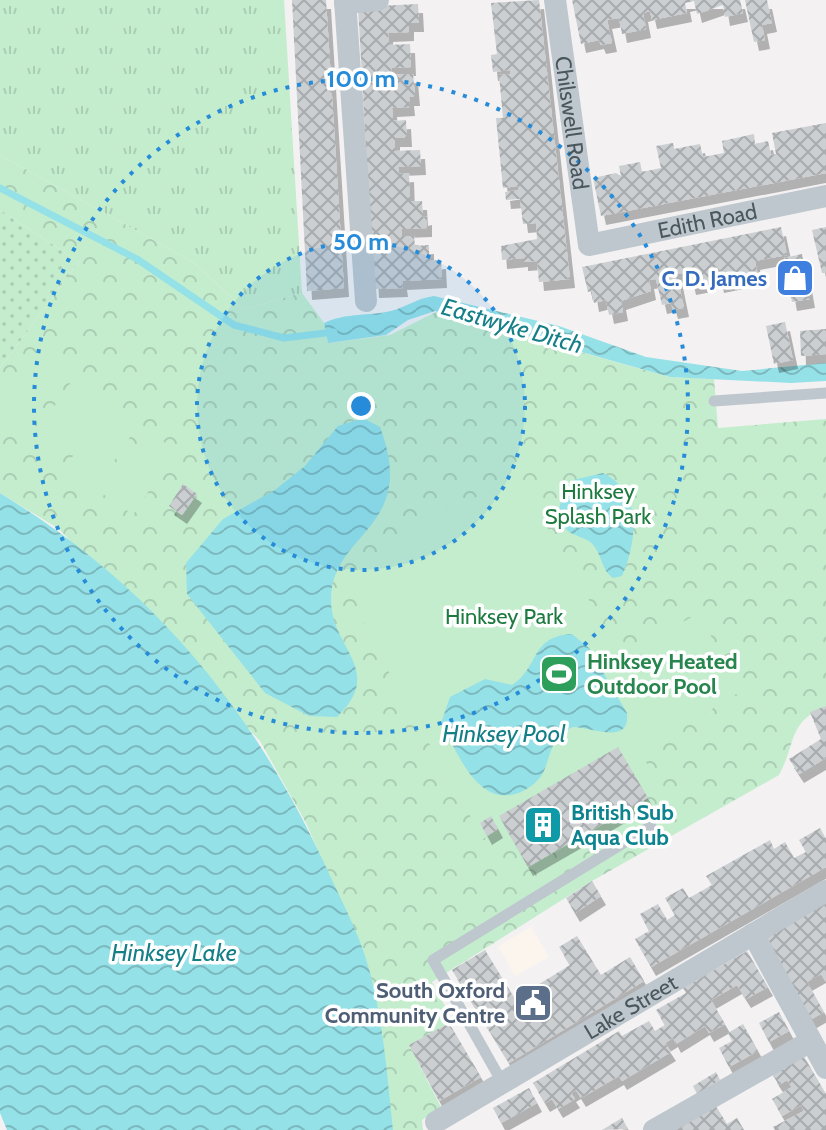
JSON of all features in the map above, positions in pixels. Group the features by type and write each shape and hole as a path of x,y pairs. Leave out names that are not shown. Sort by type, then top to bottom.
{"street":[{"path":"366,301 345,1 378,0"},
{"name":"Chilswell Road","path":"555,0 589,245"},
{"name":"Edith Road","path":"589,245 826,196"},
{"name":"Lake Street","path":"436,1122 826,891"},
{"path":"753,934 826,1068"},
{"path":"654,1130 811,1041"}],"lane":[{"path":"714,401 826,393"},
{"path":"502,1082 433,960 651,826"}],"shaded area":[{"path":"531,927 549,957 515,976 498,946"}],"green space":[{"path":"0,0 284,0 302,293 244,309 193,262 0,155"},
{"name":"Hinksey Park","path":"0,155 193,262 244,309 302,293 324,323 328,343 390,335 436,312 670,377 714,379 718,428 826,419 826,706 805,719 799,727 779,775 592,881 432,982 453,1021 409,1045 441,1107 422,1120 423,1130 393,1130 367,962 306,823 260,741 59,529 0,493 0,368 79,262 0,210"},
{"path":"0,210 79,262 0,368"},
{"path":"35,352 65,373 21,437 0,423 0,404"},
{"path":"73,379 103,399 59,463 29,443"},
{"path":"108,404 139,424 95,489 65,468"},
{"path":"146,430 176,450 133,515 103,494"},
{"name":"Hinksey Heated Outdoor Pool","path":"519,479 622,657 702,611 715,647 738,693 641,753 651,771 496,851 488,836 483,839 367,633 360,601 366,574 382,551 405,532 463,502"}],"water":[{"path":"434,296 559,326 646,357 742,371 826,363 826,381 791,383 670,377 435,311 408,320 386,335 328,343 324,323 347,316 392,311"},
{"path":"363,418 380,427 389,461 389,488 382,509 344,558 335,577 331,600 333,617 357,672 357,686 351,700 337,717 309,716 265,693 187,594 186,563 223,519 275,490 305,466 338,426"},
{"path":"603,473 616,481 625,492 633,519 627,563 622,576 613,578 606,571 594,546 568,531 559,512 562,498 573,480"},
{"name":"Hinksey Lake","path":"0,493 104,568 150,610 192,654 265,754 326,867 363,950 381,1024 393,1130 7,1130 0,1113"},
{"name":"Hinksey Pool","path":"572,634 589,648 627,713 627,723 616,732 573,727 556,740 544,771 534,783 521,792 506,795 493,793 471,776 441,723 450,697 485,679 512,685 521,678 549,640"}],"building":[{"path":"292,0 326,0 344,288 307,291"},
{"path":"539,0 570,279 539,282 537,261 523,262 523,258 502,260 501,246 537,239 536,223 523,224 520,199 506,200 505,192 518,190 518,186 503,188 496,118 503,118 499,75 510,74 510,70 493,72 491,55 497,54 491,3"},
{"path":"572,0 740,0 743,13 725,17 723,5 697,14 694,1 685,3 687,13 652,20 650,11 643,13 646,29 622,34 619,18 607,20 612,43 601,45 599,40 581,44"},
{"path":"745,0 767,0 772,23 762,25 765,40 754,42"},
{"path":"418,4 419,23 409,23 409,32 388,33 389,45 410,44 411,67 391,68 392,75 413,74 415,97 409,97 410,107 392,108 393,121 406,120 407,138 395,138 395,151 420,150 421,166 398,167 399,174 409,173 410,201 422,201 423,217 427,216 427,228 401,229 402,236 414,236 415,246 429,245 429,261 441,260 442,279 402,281 403,288 374,289 358,7"},
{"path":"826,123 826,173 601,216 593,178 616,173 621,176 619,166 640,162 642,172 661,168 656,146 673,143 674,149 700,144 703,157 724,153 722,141 754,134 755,144 768,141 771,155 776,154 772,133"},
{"path":"781,227 787,255 755,261 758,276 719,284 716,269 710,271 712,282 691,286 688,272 677,274 684,308 673,310 671,303 662,305 656,279 649,280 651,291 621,301 623,312 609,315 606,300 594,303 592,291 588,292 582,267"},
{"path":"826,227 826,273 822,273 812,230"},
{"path":"802,254 810,299 792,302 784,258"},
{"path":"785,322 793,360 774,364 766,326"},
{"path":"826,329 826,354 801,356 800,331"},
{"path":"183,484 197,494 182,515 169,506"},
{"path":"826,706 826,758 799,774 789,759 821,739 810,712"},
{"path":"618,747 648,798 528,867 499,816"},
{"path":"491,816 498,829 487,836 480,823"},
{"path":"820,828 826,839 826,867 651,967 635,939 649,931 640,914 658,904 667,920 675,915 665,898 683,888 689,898 712,885 706,876 770,840 774,849 785,842 794,858 806,852 799,840"},
{"path":"592,881 601,896 575,913 566,898"},
{"path":"826,903 826,982 821,974 807,982 824,1012 810,1020 761,940"},
{"name":"South Oxford Community Centre","path":"577,936 601,975 630,957 644,981 509,1063 452,970 485,950 515,999 570,965 559,947"},
{"path":"747,951 768,987 746,999 737,985 711,1000 725,1024 709,1033 705,1026 676,1044 673,1038 665,1043 671,1052 622,1081 619,1076 581,1098 576,1090 571,1093 575,1099 558,1109 552,1099 545,1103 533,1083 619,1031 622,1036 649,1021 655,1031 665,1025 656,1010 686,993 683,988"},
{"path":"779,1012 789,1031 769,1042 759,1023"},
{"path":"449,1023 481,1077 439,1101 409,1045"},
{"path":"743,1024 758,1051 729,1067 719,1048 732,1041 728,1033"},
{"path":"803,1055 826,1094 826,1130 775,1130 773,1127 804,1111 801,1105 782,1116 772,1099 792,1087 787,1080 779,1085 772,1074"},
{"path":"716,1072 720,1080 697,1094 693,1086"},
{"path":"529,1088 537,1103 501,1123 493,1108"},
{"path":"714,1103 727,1124 737,1118 744,1130 668,1130"},
{"path":"622,1118 628,1129 602,1130"}],"waterway":[{"name":"Eastwyke Ditch","path":"0,188 137,259 234,325 284,338 334,332"}],"place":[{"name":"C. D. James","path":"795,278"},
{"name":"Hinksey Heated Outdoor Pool","path":"559,674"},
{"name":"British Sub Aqua Club","path":"543,825"},
{"name":"South Oxford Community Centre","path":"533,1003"}],"park label":[{"name":"Hinksey Splash Park","path":"598,504"}]}
